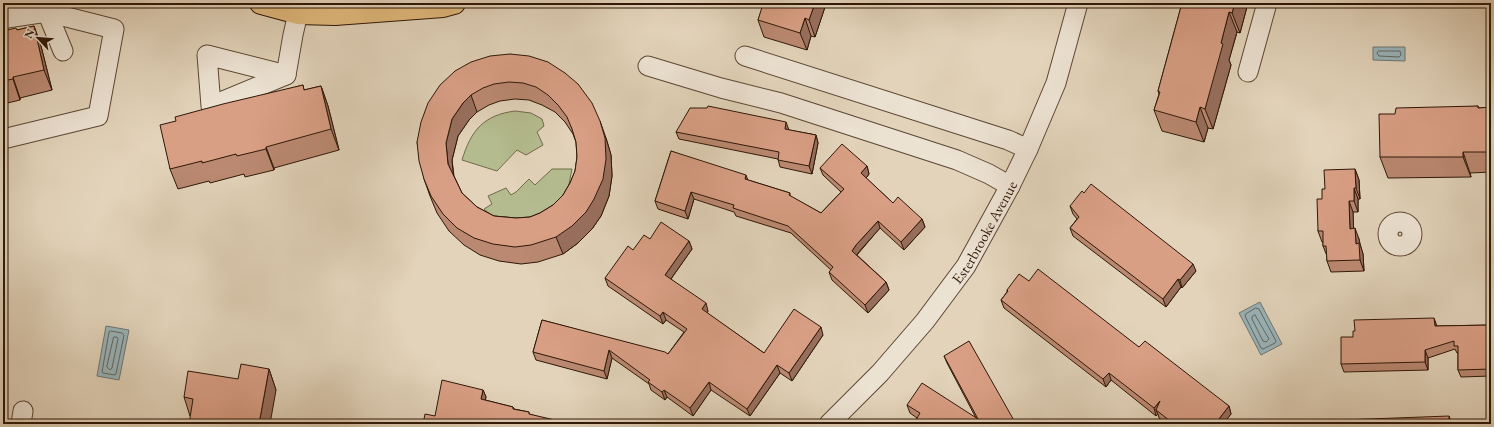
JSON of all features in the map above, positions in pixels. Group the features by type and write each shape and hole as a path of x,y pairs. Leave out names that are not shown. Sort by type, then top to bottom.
{"main road":[{"path":"261,3 298,13 335,14 443,6 454,3"}],"street":[{"name":"Esterbrooke Avenue","path":"829,424 880,373 925,321 966,266 1010,186 1028,149 1056,83 1078,3"},
{"path":"1248,72 1267,3"},
{"path":"48,7 63,51"},
{"path":"3,139 98,116 114,29 48,7 4,19"},
{"path":"286,75 292,35 298,13"},
{"path":"745,56 1008,140 1028,149"},
{"path":"648,66 721,88 781,103 957,160 989,174 1010,186"}],"green space":[{"path":"515,111 531,113 542,119 544,126 537,132 543,145 526,155 517,150 497,171 462,160 470,140 480,126 495,116"},
{"path":"552,169 572,169 568,189 557,207 515,224 491,215 484,209 492,204 488,196 506,188 511,195 529,179 535,185"}],"water":[{"path":"1373,47 1405,47 1405,61 1373,60"},
{"path":"1260,302 1282,344 1261,355 1239,313"},
{"path":"106,326 129,330 119,380 97,376"}],"building":[{"path":"760,3 815,3 809,20 805,18 800,33 758,20 763,4"},
{"path":"1182,3 1235,3 1232,13 1229,12 1221,43 1223,44 1205,109 1200,107 1196,122 1154,110 1160,92 1158,91"},
{"path":"34,26 44,70 13,77 13,79 3,81 3,31 16,28 17,30"},
{"path":"510,54 529,56 548,62 565,73 578,84 592,103 600,121 605,138 606,159 603,179 586,212 572,226 556,237 531,245 515,247 493,244 474,238 457,228 443,214 431,196 419,161 417,142 421,122 428,103 440,85 455,71 471,62 490,56","holes":["509,82 523,83 536,87 548,95 567,117 576,142 577,157 575,171 563,195 553,205 540,213 530,217 516,218 494,216 477,207 462,193 448,164 446,143 452,119 463,103 471,95 494,84"]},
{"path":"303,85 304,90 321,86 331,129 266,147 266,149 237,156 236,154 202,163 202,161 170,169 160,125 176,121 175,117"},
{"path":"708,106 786,122 785,129 816,135 809,166 778,160 779,152 676,132 690,108 707,108"},
{"path":"1478,106 1478,108 1491,107 1491,152 1463,152 1463,157 1380,157 1379,114 1395,114 1396,108"},
{"path":"842,144 867,166 861,173 893,203 898,197 922,219 901,242 878,221 852,251 886,282 865,305 829,272 833,267 788,226 733,208 734,205 691,192 685,211 655,201 671,151 746,175 745,179 790,193 789,195 821,213 844,189 820,168"},
{"path":"1355,169 1356,188 1354,188 1354,201 1349,201 1350,229 1355,228 1356,244 1359,243 1360,260 1327,261 1326,246 1323,246 1323,231 1318,231 1317,199 1322,199 1322,189 1325,189 1324,170"},
{"path":"1091,184 1193,264 1180,280 1178,279 1163,299 1070,228 1079,217 1070,206 1082,191 1084,193"},
{"path":"661,222 689,241 665,275 706,303 702,309 764,353 794,309 821,327 789,373 777,365 747,409 709,382 690,408 664,390 662,392 648,382 650,380 609,350 604,371 533,352 542,320 668,354 687,329 663,312 660,316 605,278 628,246 633,250 644,235 650,239"},
{"path":"1038,269 1139,347 1145,341 1229,406 1215,424 1174,424 1156,410 1160,401 1154,408 1109,373 1103,379 1001,300 1019,274 1029,281"},
{"path":"1434,318 1435,326 1491,325 1491,369 1458,370 1458,346 1454,346 1454,341 1425,350 1425,362 1341,364 1341,337 1353,337 1353,331 1355,331 1354,320"},
{"path":"969,341 1016,424 922,424 916,420 920,413 907,405 922,383 978,419 944,356"},
{"path":"241,364 269,369 259,424 189,424 193,399 184,397 188,371 238,379"},
{"path":"442,380 483,390 481,399 513,407 513,409 529,412 529,414 559,421 559,423 562,424 472,424 456,421 455,424 423,424 425,414 435,416"},
{"path":"1449,416 1449,424 1343,424 1342,420"}]}
